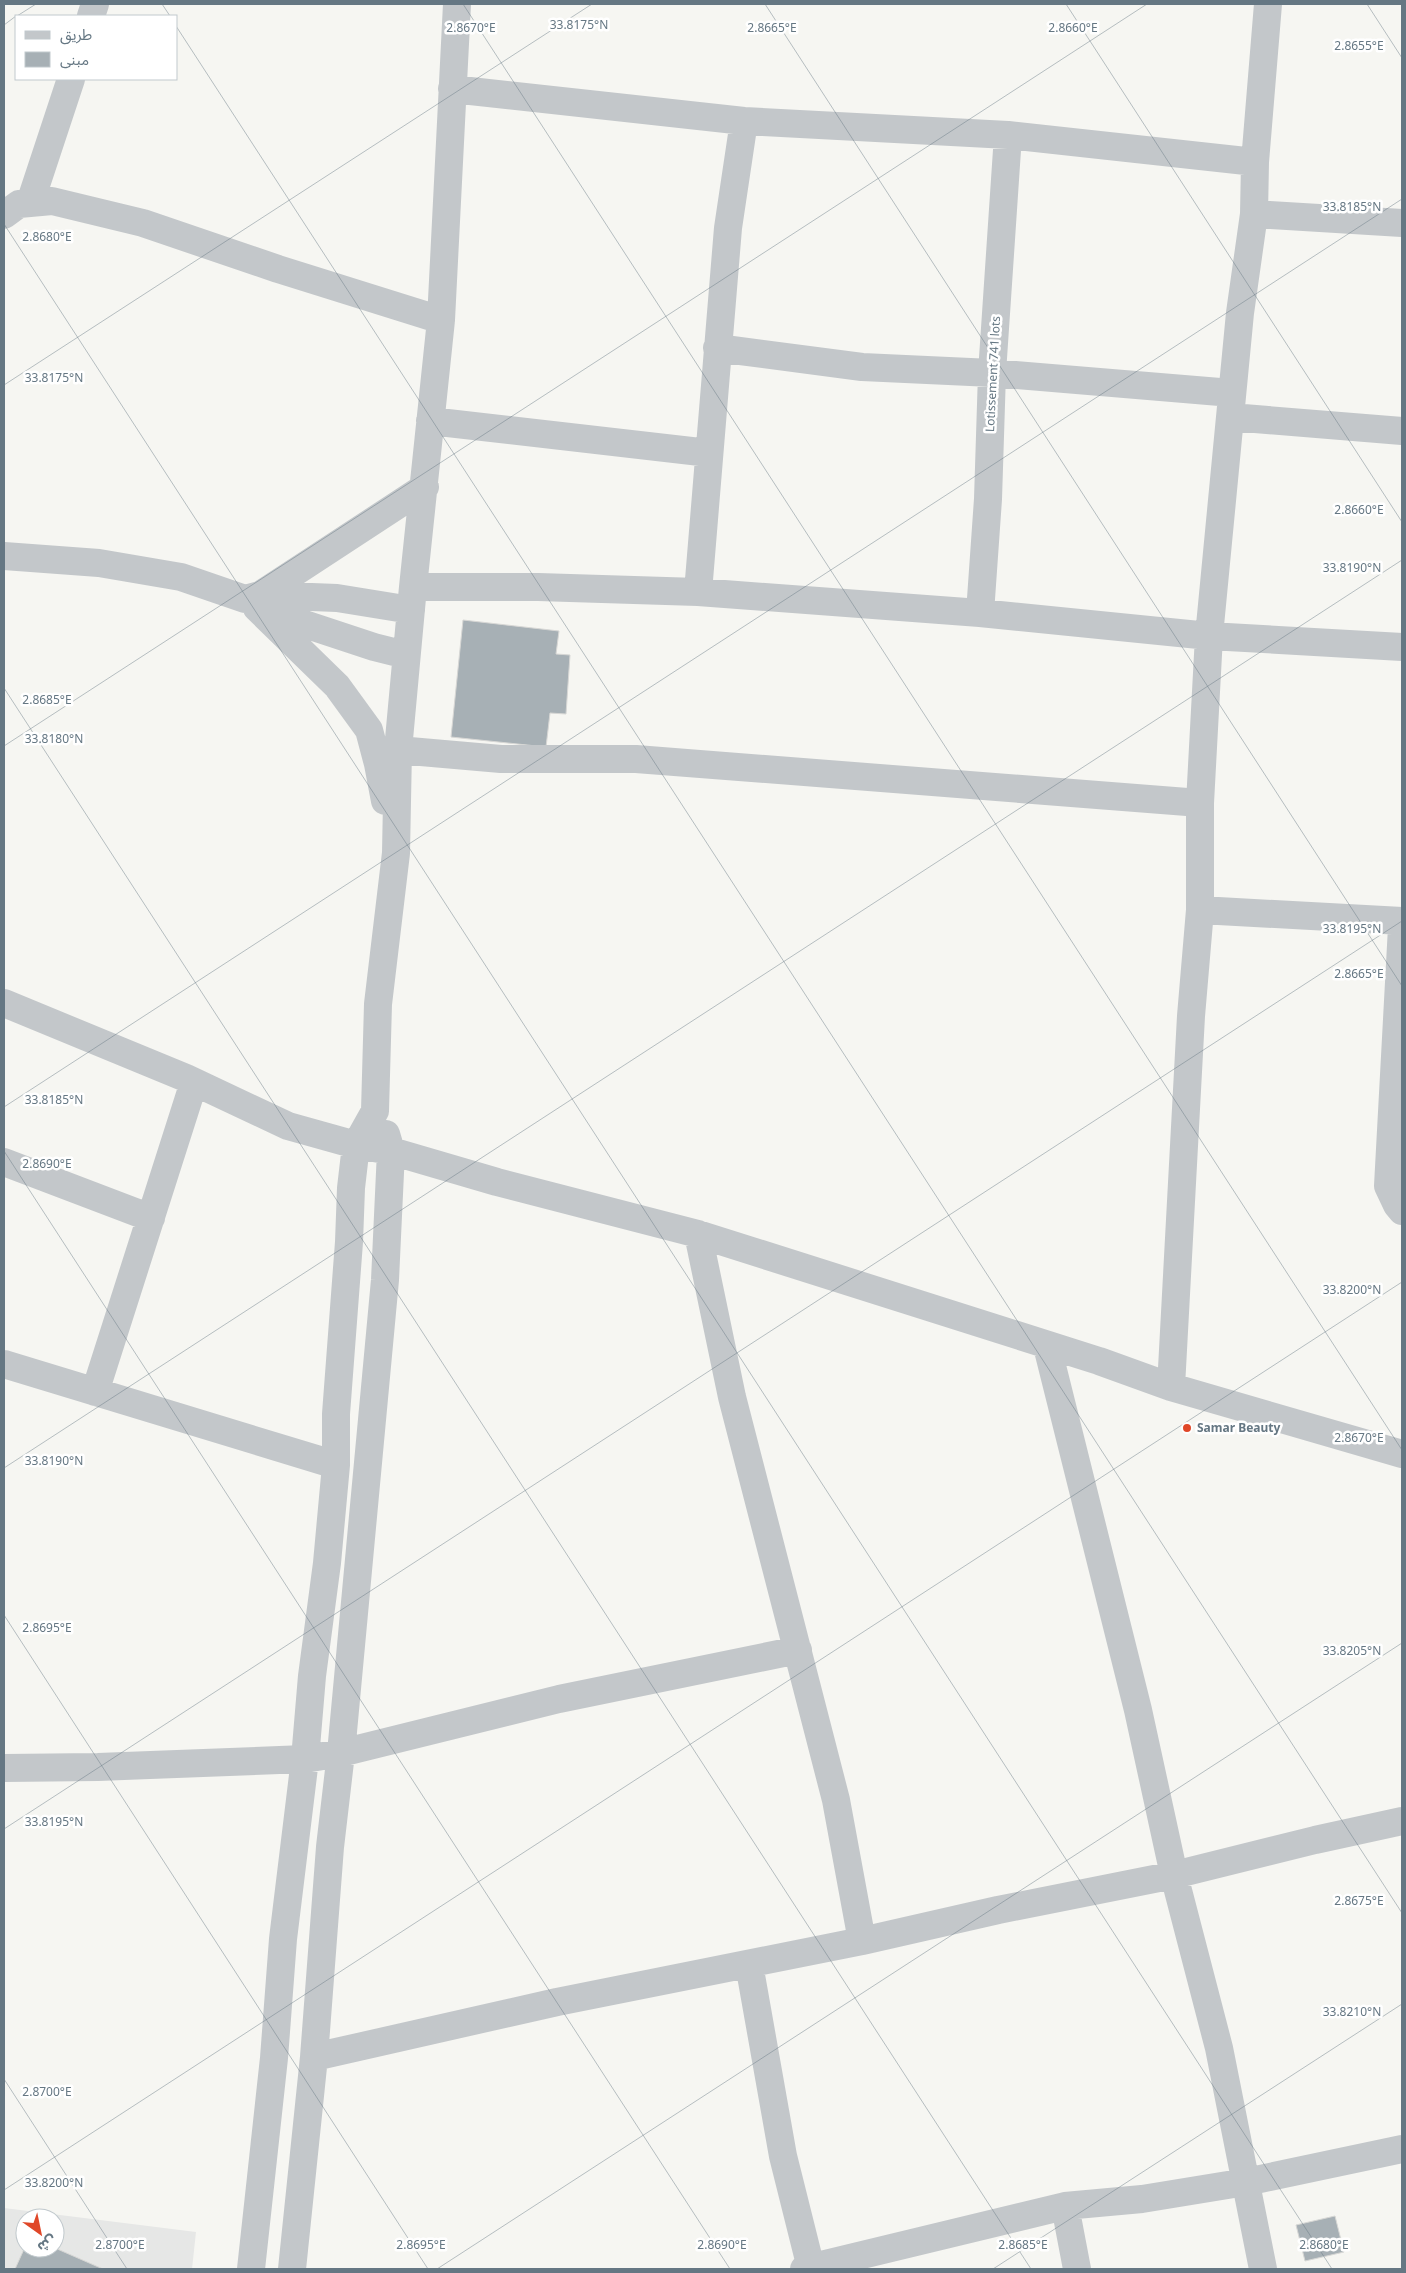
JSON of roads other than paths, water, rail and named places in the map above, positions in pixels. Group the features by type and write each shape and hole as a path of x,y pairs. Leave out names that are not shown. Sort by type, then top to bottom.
{"street":[{"path":"292,2269 314,2057 330,1847 341,1753 384,1289 391,1151 387,1136 375,1111 378,1004 396,853 398,750 406,654 441,320 457,4"},
{"path":"1171,1387 1191,1016 1200,910 1200,803 1210,636 1240,313 1254,214 1255,162 1268,4"},
{"path":"30,203 71,80"},
{"path":"452,89 744,120 1008,135 1255,162"},
{"path":"698,592 728,228 744,120"},
{"name":"Lotissement 741 lots","path":"980,614 988,499 992,373 1008,135"},
{"path":"4,215 19,204 52,201 143,223 441,320"},
{"path":"1254,214 1402,223"},
{"path":"717,348 862,367 992,373 1231,405 1402,431"},
{"path":"430,421 709,453"},
{"path":"254,601 424,487"},
{"path":"4,556 107,564 181,577 254,601 374,647 406,654"},
{"path":"254,601 412,598 538,587 698,592 980,614 1210,636 1402,647"},
{"path":"254,601 337,686 369,730 378,764 396,853"},
{"path":"398,750 501,759 636,760 1200,803"},
{"path":"1200,910 1402,921"},
{"path":"1402,927 1388,1186 1397,1205 1402,1210"},
{"path":"4,1003 194,1082 288,1126 356,1145 391,1151 496,1182 698,1234 1171,1387 1402,1454"},
{"path":"95,1392 194,1082"},
{"path":"251,2269 274,2058 283,1939 305,1759 312,1676 327,1563 336,1465 340,1347 349,1242 351,1188 356,1145 375,1111"},
{"path":"4,1162 151,1218"},
{"path":"698,1234 732,1397 836,1800 862,1942"},
{"path":"1047,1346 1138,1710 1174,1875 1219,2048 1263,2269"},
{"path":"4,1364 336,1465"},
{"path":"4,1768 98,1767 305,1759 341,1753 559,1699 798,1650"},
{"path":"314,2057 557,2002 862,1942 998,1910 1174,1875 1314,1840 1402,1821"},
{"path":"749,1964 783,2156 808,2268 1066,2206 1142,2199 1246,2182 1402,2149"},
{"path":"1066,2206 1077,2269"}],"place":[{"name":"Samar Beauty","path":"1187,1428"}]}
